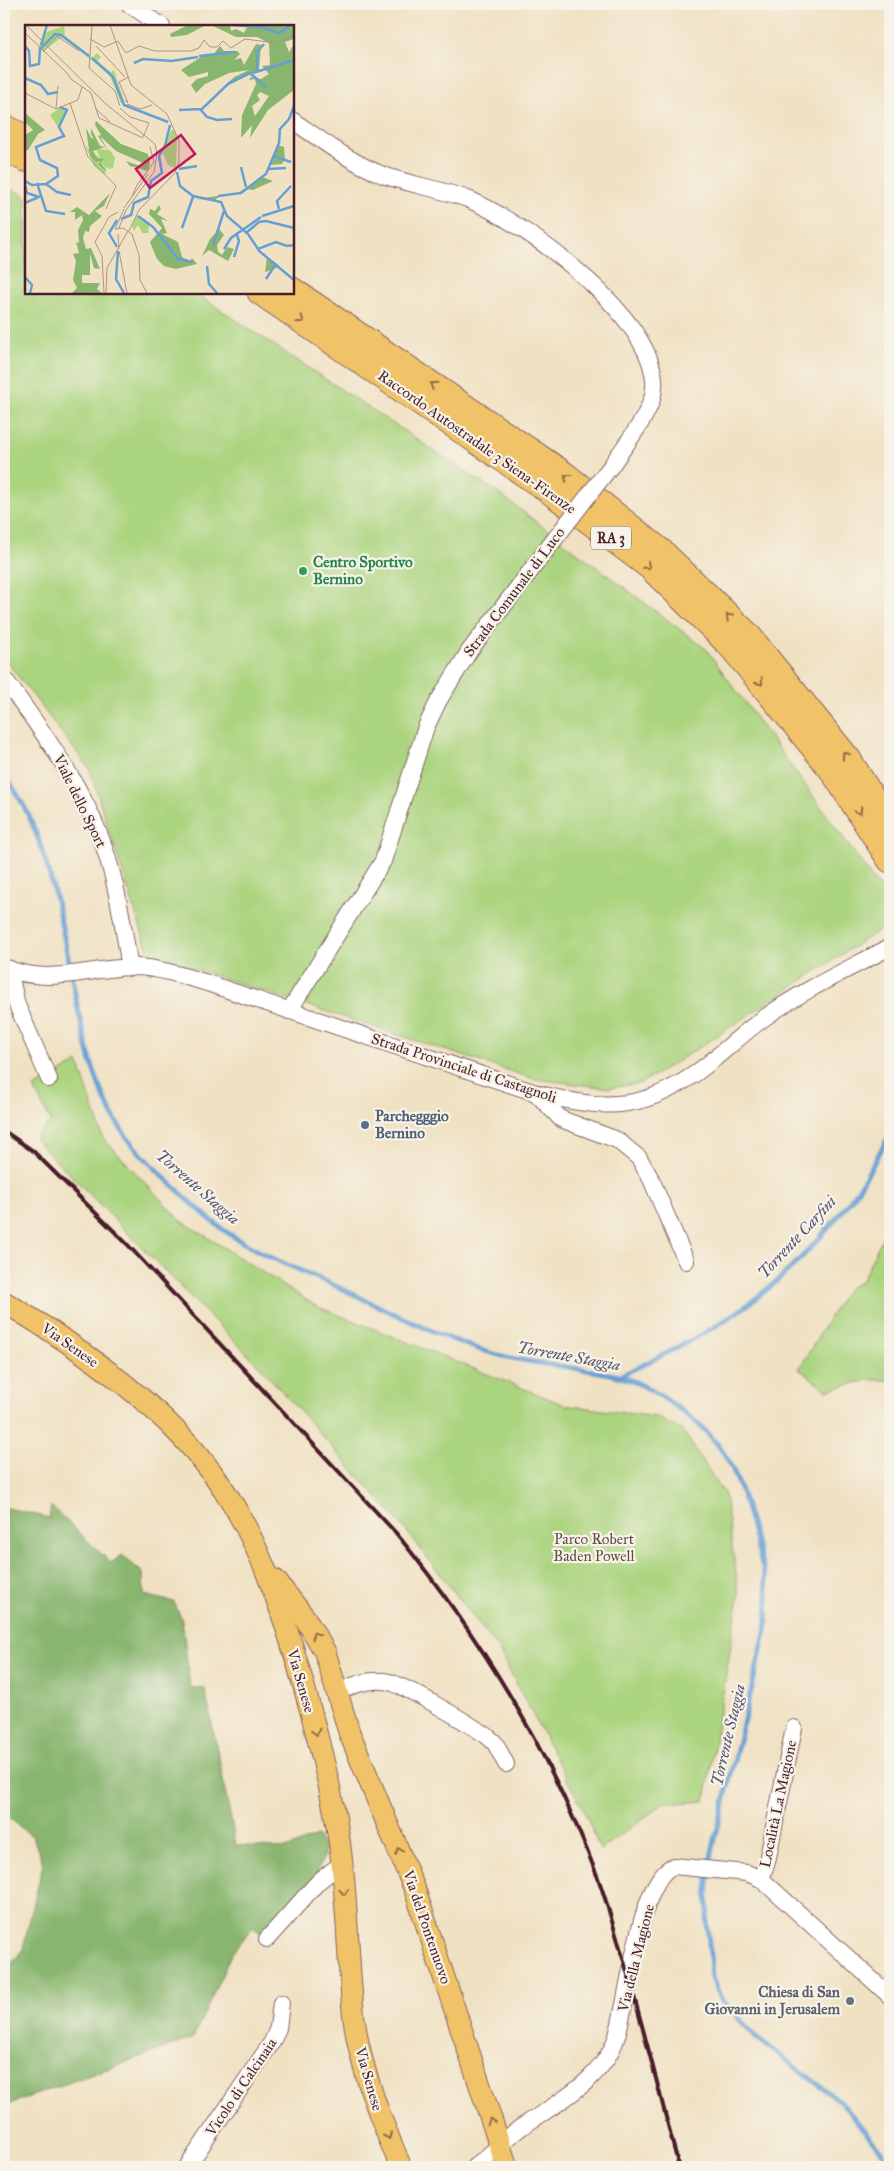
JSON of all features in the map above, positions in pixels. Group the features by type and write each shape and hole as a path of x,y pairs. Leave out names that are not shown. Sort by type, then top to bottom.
{"highway":[{"path":"4,127 25,138"},
{"path":"4,148 25,159"},
{"name":"Raccordo Autostradale 3 Siena-Firenze","path":"294,291 564,474 662,552 748,635 849,760 890,826"},
{"name":"Raccordo Autostradale 3 Siena-Firenze","path":"263,294 552,493 650,567 736,652 832,770 890,860"}],"main road":[{"name":"Via Senese","path":"4,1302 87,1356 172,1429 212,1472 244,1525 266,1568 300,1673 330,1786 342,1863 357,2036 377,2109 401,2167"},
{"name":"Via del Pontenuovo","path":"266,1568 305,1618 320,1642 352,1741 415,1890 507,2167"},
{"path":"300,1673 304,1661 310,1657 318,1657 328,1662"}],"street":[{"path":"129,4 160,25"},
{"name":"Strada Comunale di Luco","path":"289,1011 383,861 426,727 442,693 470,650 611,466 644,415 652,398 654,379 640,338 622,315 582,273 509,219 469,200 382,175 336,151 294,121"},
{"name":"Viale dello Sport","path":"4,678 60,757 95,826 106,852 116,892 130,968"},
{"name":"Strada Provinciale di Castagnoli","path":"7,968 28,975 44,977 112,969 155,970 194,979 536,1092 569,1101 605,1105 624,1104 653,1096 672,1088 699,1071 768,1015 890,948"},
{"path":"7,968 17,1005 49,1079"},
{"path":"536,1092 561,1119 617,1140 639,1158 651,1179 686,1261"},
{"path":"336,1692 362,1682 389,1681 412,1692 486,1736 495,1743 506,1764"},
{"name":"Località La Magione","path":"754,1876 767,1862 794,1728"},
{"path":"267,1939 319,1882 342,1863"},
{"name":"Via della Magione","path":"474,2167 520,2129 586,2082 606,2059 618,2033 634,1950 650,1900 664,1873 676,1865 754,1876"},
{"path":"754,1876 890,1996"},
{"name":"Vicolo di Calcinaia","path":"187,2167 272,2042 278,2028 281,2003"}],"green space":[{"name":"Centro Sportivo Bernino","path":"4,186 25,196 25,294 197,294 498,493 706,649 890,902 890,923 675,1063 641,1083 609,1088 534,1079 149,954 89,768 4,658"},
{"name":"Parco Robert Baden Powell","path":"78,1062 103,1138 180,1220 316,1306 565,1405 656,1417 683,1431 725,1495 739,1596 705,1801 663,1804 600,1850 588,1819 497,1647 401,1524 262,1369 34,1138 51,1122 34,1088"},
{"path":"890,1222 890,1380 868,1380 827,1390 799,1369 840,1300 850,1287 861,1282"},
{"path":"51,1506 111,1563 122,1555 143,1573 144,1595 174,1602 182,1620 190,1687 205,1689 236,1845 286,1849 317,1836 326,1849 314,1881 265,1936 253,1927 232,1953 193,2038 4,2106 4,1969 12,1963 23,1949 43,1864 33,1837 4,1814 4,1507 49,1518"}],"waterway":[{"name":"Torrente Staggia","path":"4,774 29,817 40,843 57,905 85,1040 101,1090 123,1132 148,1161 184,1196 222,1229 241,1242 446,1337 498,1355 601,1372 640,1384 661,1396 690,1417 704,1429 724,1453 737,1481 757,1545 764,1572 767,1614 766,1629 712,1852 708,1877 707,1922 712,1978 722,2001 756,2037 841,2102 890,2162"},
{"name":"Torrente Carfini","path":"620,1376 673,1350 724,1321 761,1294 796,1264 827,1230 855,1194 890,1135"}],"railway":[{"path":"4,1131 33,1151 127,1244 396,1533 484,1653 534,1737 577,1826 599,1881 634,1997 679,2167"}],"place":[{"name":"Centro Sportivo Bernino","path":"303,571"},
{"name":"Parchegggio Bernino","path":"365,1125"},
{"name":"Chiesa di San Giovanni in Jerusalem","path":"850,2001"}]}
